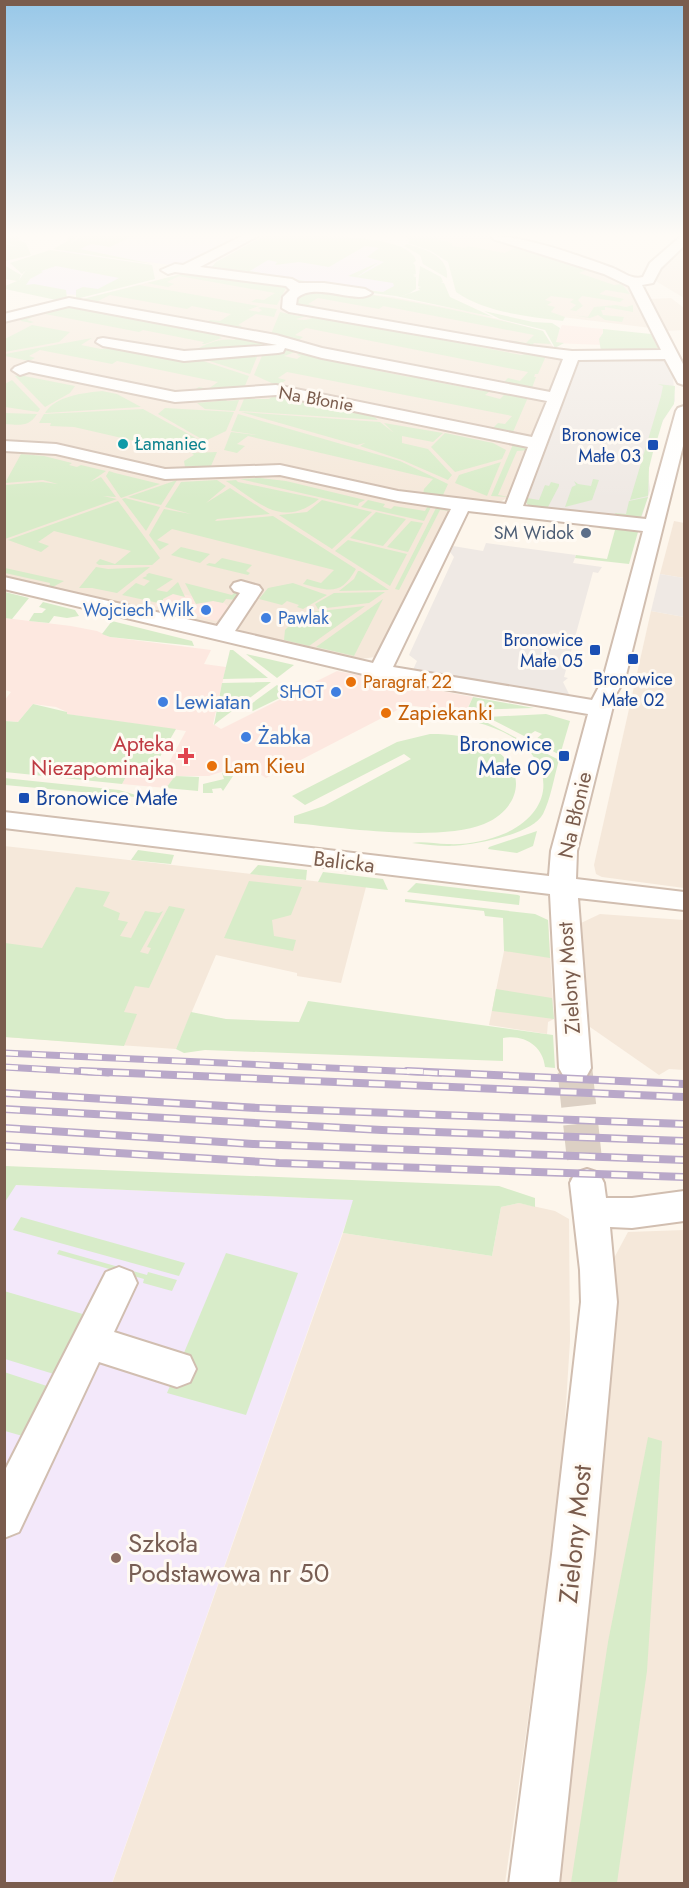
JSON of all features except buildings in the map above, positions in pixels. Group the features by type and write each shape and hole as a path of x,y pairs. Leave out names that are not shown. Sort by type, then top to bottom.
{"street":[{"path":"193,324 276,339 295,347 557,398"},
{"path":"379,324 530,351 572,356 667,347 684,339"},
{"path":"655,324 684,380"},
{"path":"103,342 188,356 295,347"},
{"path":"513,509 572,356"},
{"name":"Na Błonie","path":"20,370 28,367 175,397 276,390 539,444"},
{"name":"Na Błonie","path":"563,888 564,851 605,694 614,679 684,411"},
{"path":"4,446 56,449 165,474 287,471 398,496 654,526"},
{"path":"380,671 462,505"},
{"path":"4,583 380,671 601,709"},
{"path":"222,634 252,590 241,587"},
{"name":"Balicka","path":"4,820 684,901"},
{"name":"Zielony Most","path":"563,888 575,1068"},
{"name":"Zielony Most","path":"534,1884 573,1554 599,1302 598,1270 589,1198 632,1213 684,1206"},
{"path":"4,1517 119,1283"},
{"path":"90,1342 177,1369"}],"shaded area":[{"path":"5,324 517,324 543,331 563,362 509,497 498,503 457,501 379,654 375,657 354,660 5,578"},
{"path":"619,324 649,324 651,328"},
{"path":"661,324 684,324 684,330 664,331"},
{"path":"562,325 603,329 602,345 554,343"},
{"path":"580,359 660,360 664,361 673,377 675,401 652,439 648,473 650,490 642,516 639,518 534,508 526,503"},
{"path":"674,521 684,523 684,578 660,574"},
{"path":"486,543 576,555 573,563 602,567 598,573 593,572 564,677 568,678 563,682 571,698 412,672 417,661 409,655 454,557 450,552 453,546 483,551"},
{"path":"660,574 684,578 684,617 651,611"},
{"path":"175,593 222,601 230,608 216,621 154,606 165,594"},
{"path":"651,611 684,617 684,888 602,877 596,874 594,865"},
{"path":"5,618 71,626 97,631 110,637 211,650 204,664 226,667 213,724 221,729 337,671 473,697 465,713 407,705 266,778 245,764 209,776 175,776 166,788 122,784 133,764 165,770 186,731 66,714 67,712 56,707 33,704 18,722 5,721 4,701 11,692 5,690"},
{"path":"4,846 366,887 341,983 297,976 297,973 216,955 176,1049 5,1037"},
{"path":"504,913 548,920 554,1019 548,1022 547,1034 489,1025 504,951"},
{"path":"600,914 684,920 684,1070 669,1069 659,1075 590,1027 581,923"},
{"name":"Szkoła Podstawowa nr 50","path":"15,1185 354,1200 112,1883 5,1883 4,1199"},
{"path":"519,1203 555,1211 569,1219 570,1341 561,1483 505,1883 112,1884 343,1233 492,1256 501,1207"},
{"path":"684,1230 684,1883 555,1884 613,1260 628,1232"}],"green space":[{"path":"98,324 166,326 174,324 171,327 223,335 219,337 222,338 202,344 204,342 143,330 139,332"},
{"path":"218,324 239,324 242,326 239,328"},
{"path":"275,324 356,324 457,341 454,342 521,355 529,353 546,356 538,374 535,374 532,388 529,389 503,383 508,378 520,381 528,372 306,328 295,335 303,337 299,340 271,334"},
{"path":"477,324 516,324 543,331 551,344 534,343 531,346 538,347 510,345 515,341 526,343 534,335"},
{"path":"521,324 554,324 560,328 556,342 564,343 555,348 545,330"},
{"path":"32,325 70,332 59,342 5,352 5,339"},
{"path":"603,329 651,334 658,348 651,351 601,351 599,339"},
{"path":"238,337 265,338 261,347 193,351 213,342 234,340"},
{"path":"92,338 81,345 101,349 124,346 194,358 249,376 244,388 189,393 199,387 208,389 218,382 117,361 112,364 40,350 29,356 35,358 29,361 5,356 5,354"},
{"path":"264,351 298,351 284,356 297,359 301,356 297,355 301,352 320,355 316,358 409,377 414,373 426,376 422,379 483,391 487,387 499,390 485,395 500,399 504,395 499,394 503,390 529,395 513,432 492,429 498,423 505,424 512,416 287,372 278,378 286,380 278,386 254,375"},
{"path":"259,352 250,374 197,357"},
{"path":"15,376 75,386 70,393 45,407"},
{"path":"12,380 40,409 38,412 5,407 5,384"},
{"path":"658,384 675,386 674,404 663,420 657,440 652,440 650,447 654,448 649,468 648,496 630,500 661,396 663,386"},
{"path":"102,391 117,394 141,407 45,413 62,399"},
{"path":"273,396 371,414 378,420 239,411 244,399 269,399"},
{"path":"219,397 227,401 239,400 235,411 205,409 197,403 218,401"},
{"path":"165,408 234,412 226,431 205,441 158,414"},
{"path":"143,409 203,442 187,453 74,427 39,423 44,414"},
{"path":"241,412 380,422 394,433 384,423 443,433 433,442 402,436 402,443 428,449 452,475 448,480 402,460 360,446 365,443 357,445"},
{"path":"5,413 37,414 27,423 15,425 5,424"},
{"path":"238,414 400,461 448,484 443,495 423,494 424,489 433,479 248,436 237,444 245,446 237,453 224,450 231,432 257,435 231,431"},
{"path":"445,433 493,443 506,450 502,459 455,472 431,447"},
{"path":"514,442 528,446 529,450 517,451 498,495 509,497 491,496"},
{"path":"217,452 211,466 185,467 184,461 194,455 192,453"},
{"path":"21,454 44,456 72,463 69,465 77,467 81,465 106,471 90,482 101,477 116,497 103,496 117,499 5,539 5,485 42,482 58,484 43,480 5,483"},
{"path":"501,462 487,496 455,483 459,475"},
{"path":"109,471 160,484 121,498 106,476"},
{"path":"260,478 286,481 365,500 358,506 240,479"},
{"path":"593,479 599,480 592,500 565,507 572,487 576,485 574,481 591,486"},
{"path":"177,480 161,505 128,497"},
{"path":"217,480 226,486 206,503 230,488 270,514 215,521 273,516 356,569 350,578 345,584 334,589 303,584 307,579 321,583 334,570 172,529 157,540 169,544 160,550 149,535 164,509 191,514 165,507 181,482"},
{"path":"236,480 319,499 306,508 294,512 271,510 226,481"},
{"path":"551,482 559,486 548,507 530,506 526,503 527,498 539,500 545,485 549,486"},
{"path":"648,497 641,517 616,516 615,513 626,514 629,501"},
{"path":"122,499 160,507 146,531"},
{"path":"322,500 372,512 332,549 279,515 307,512"},
{"path":"368,500 385,504 383,507 391,509 394,506 425,511 429,504 432,505 424,521 361,507"},
{"path":"118,501 160,558 152,565 99,565 96,563 100,559 115,564 131,551 54,531 38,542 49,546 41,552 8,540"},
{"path":"436,508 451,511 440,510 399,590 395,589"},
{"path":"376,512 406,519 383,546 350,538"},
{"path":"411,521 423,523 408,552 387,547"},
{"path":"600,525 638,532 629,564 575,558 576,555 607,559 615,530 599,528"},
{"path":"348,540 407,554 390,586 335,551"},
{"path":"181,547 210,554 200,563 171,555"},
{"path":"222,558 252,565 246,571 250,573 248,575 206,565 215,564"},
{"path":"96,567 108,569 150,567 117,593 79,588"},
{"path":"5,568 64,581 49,589 50,583 5,573"},
{"path":"358,571 389,590 339,591 354,579"},
{"path":"149,573 173,579 156,590 167,592 178,582 185,597 173,594 163,599 163,604 122,595 136,583 144,586 150,581 142,578"},
{"path":"185,583 232,595 237,590 242,597 236,600 226,599 223,603 213,601 196,604"},
{"path":"293,583 327,595 303,609 287,601 282,605 259,599 268,588"},
{"path":"5,592 29,598 12,619 5,618"},
{"path":"385,592 369,603 318,609 315,604 334,593"},
{"path":"383,599 354,656 316,647"},
{"path":"43,602 75,610 79,616 67,618 54,616 49,623 29,621 34,613 42,613 46,609 39,607"},
{"path":"365,606 309,646 284,640 285,630 302,613"},
{"path":"112,621 192,641 194,646 110,637 102,634"},
{"path":"230,650 233,650 268,678 223,679"},
{"path":"246,654 294,665 277,678"},
{"path":"271,682 220,720 214,725 222,683"},
{"path":"277,685 288,694 253,711 247,707"},
{"path":"473,697 534,708 467,710"},
{"path":"33,704 67,712 67,714 176,729 153,769 133,764 122,784 5,772 5,721 18,722"},
{"path":"546,714 570,721 560,755 534,741 542,734 535,731 526,737 487,717"},
{"path":"437,715 484,721 559,760 548,801 543,814 537,821 527,828 500,838 471,844 449,846 412,843 462,844 499,836 524,822 536,809 542,796 543,781 539,767 531,753 518,741 501,731 479,723 445,718 411,719 409,716"},
{"path":"430,734 469,738 492,748 504,757 511,766 516,788 513,798 497,817 484,824 465,829 417,833 294,823 294,816 324,806 411,759 404,754 305,805 292,796 397,742"},
{"path":"245,764 251,769 233,776 223,791 221,788 212,789 213,793 203,793 203,784 224,779 222,773"},
{"path":"175,776 199,777 198,791 166,788"},
{"path":"4,778 119,790 146,798 5,785"},
{"path":"537,831 533,846 517,853 488,849 489,847"},
{"path":"138,850 174,855 171,864 131,860"},
{"path":"258,865 307,870 306,880 250,874"},
{"path":"323,872 383,879 388,890 318,882"},
{"path":"249,881 302,887 291,915 272,920 274,936 296,940 293,951 224,938"},
{"path":"416,883 518,895 520,896 519,905 407,892"},
{"path":"76,887 110,892 103,906 120,913 118,920 128,922 120,936 131,938 145,911 159,913 163,911 140,952 148,954 151,948 147,947 169,906 185,909 149,988 135,986 124,1012 137,1014 124,1046 5,1037 5,943 42,948"},
{"path":"405,899 535,914 548,920 550,958 504,951 503,918 485,916 484,911 405,902"},
{"path":"496,989 552,998 554,1019 492,1011"},
{"path":"308,1001 553,1035 555,1068 545,1067 541,1053 531,1043 511,1037 503,1038 503,1061 205,1050 184,1053 176,1049 191,1012 226,1019 299,1022"},
{"path":"5,1166 499,1186 535,1198 535,1207 519,1203 501,1207 492,1256 343,1233 353,1200 16,1185 5,1202"},
{"path":"21,1217 185,1263 179,1276 13,1230"},
{"path":"59,1250 147,1275 148,1272 177,1280 172,1291 143,1283 144,1279 57,1254"},
{"path":"226,1253 298,1273 246,1415 167,1393"},
{"path":"4,1291 86,1315 57,1375 5,1359"},
{"path":"4,1372 50,1387 26,1437 5,1431"},
{"path":"648,1437 662,1441 647,1671 617,1883 571,1883 608,1642"}],"tunnel":[{"path":"575,1068 576,1073"},
{"path":"575,1071 587,1183"}],"railway":[{"path":"4,1053 440,1073"},
{"path":"4,1067 108,1073"},
{"path":"81,1071 684,1097"},
{"path":"407,1071 684,1084"},
{"path":"4,1093 258,1108 684,1124"},
{"path":"4,1109 382,1130 684,1141"},
{"path":"4,1128 253,1144 684,1160"},
{"path":"4,1146 279,1163 684,1177"}],"place":[{"name":"Łamaniec","path":"123,444"},
{"name":"Bronowice Małe 03","path":"653,445"},
{"name":"SM Widok","path":"586,533"},
{"name":"Wojciech Wilk","path":"206,610"},
{"name":"Pawlak","path":"266,618"},
{"name":"Bronowice Małe 05","path":"595,650"},
{"name":"Bronowice Małe 02","path":"633,659"},
{"name":"Paragraf 22","path":"351,682"},
{"name":"SHOT","path":"336,692"},
{"name":"Lewiatan","path":"163,702"},
{"name":"Zapiekanki","path":"386,713"},
{"name":"Żabka","path":"246,737"},
{"name":"Apteka Niezapominajka","path":"186,756"},
{"name":"Bronowice Małe 09","path":"564,756"},
{"name":"Lam Kieu","path":"212,766"},
{"name":"Bronowice Małe","path":"24,798"},
{"name":"Szkoła Podstawowa nr 50","path":"116,1558"}]}
